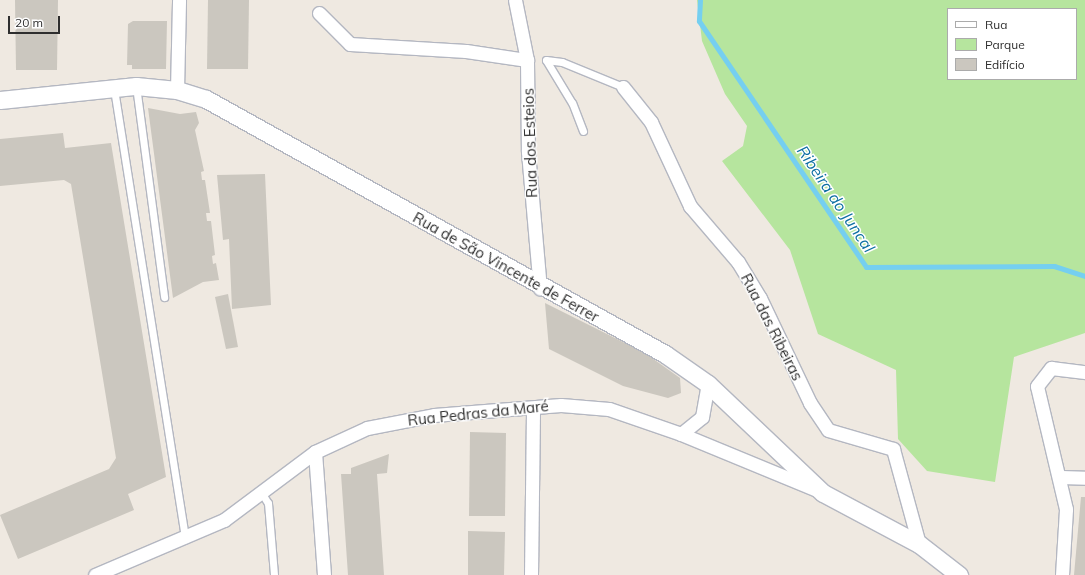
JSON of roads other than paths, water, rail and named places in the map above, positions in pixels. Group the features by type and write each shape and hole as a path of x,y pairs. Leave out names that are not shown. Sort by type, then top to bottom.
{"street":[{"path":"177,90 178,0"},
{"name":"Rua dos Esteios","path":"515,0 527,60 528,152 540,288"},
{"path":"319,13 350,44 466,51 527,60"},
{"name":"Rua de São Vincente de Ferrer","path":"0,100 136,86 177,90 206,99 540,288 665,354 708,384 823,493 918,544 959,575"},
{"name":"Rua das Ribeiras","path":"623,87 651,122 690,206 738,262 760,298 810,403 828,430 893,449 918,544"},
{"path":"1062,575 1066,509 1061,477 1037,386 1051,368 1085,372"},
{"path":"680,434 702,417 708,384"},
{"name":"Rua Pedras da Maré","path":"95,575 185,539 224,520 315,452 367,428 434,415 561,405 609,409 680,434 823,493"},
{"path":"531,575 533,408"},
{"path":"315,452 324,575"},
{"path":"1061,477 1085,478"}],"lane":[{"path":"583,131 572,103 546,60 562,62 623,87"},
{"path":"136,86 164,297"},
{"path":"114,89 185,539"},
{"path":"261,492 268,503 274,575"}],"waterway":[{"name":"Ribeira do Juncal","path":"700,0 699,21 866,267 1054,266 1085,276"}]}
